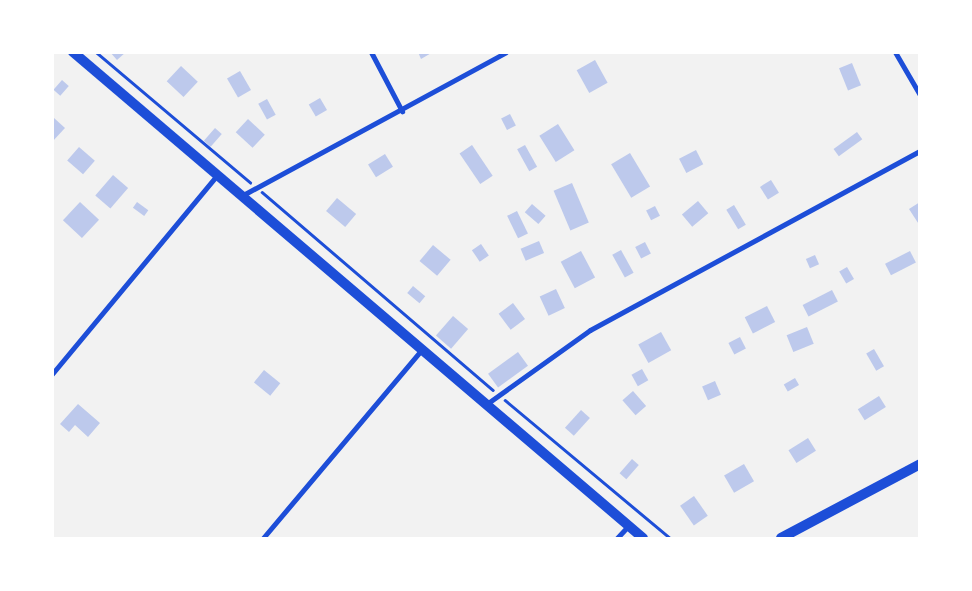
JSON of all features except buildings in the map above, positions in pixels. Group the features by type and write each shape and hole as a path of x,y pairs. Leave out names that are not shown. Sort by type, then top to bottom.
{"main road":[{"path":"73,52 423,348 643,538"},
{"path":"781,538 920,464"}],"street":[{"path":"371,52 402,111"},
{"path":"243,195 402,111 506,52"},
{"path":"895,52 920,95"},
{"path":"488,404 590,330 920,151"},
{"path":"52,374 218,174"},
{"path":"263,538 423,348"},
{"path":"617,538 628,526"}],"path":[{"path":"96,52 670,538"}]}
